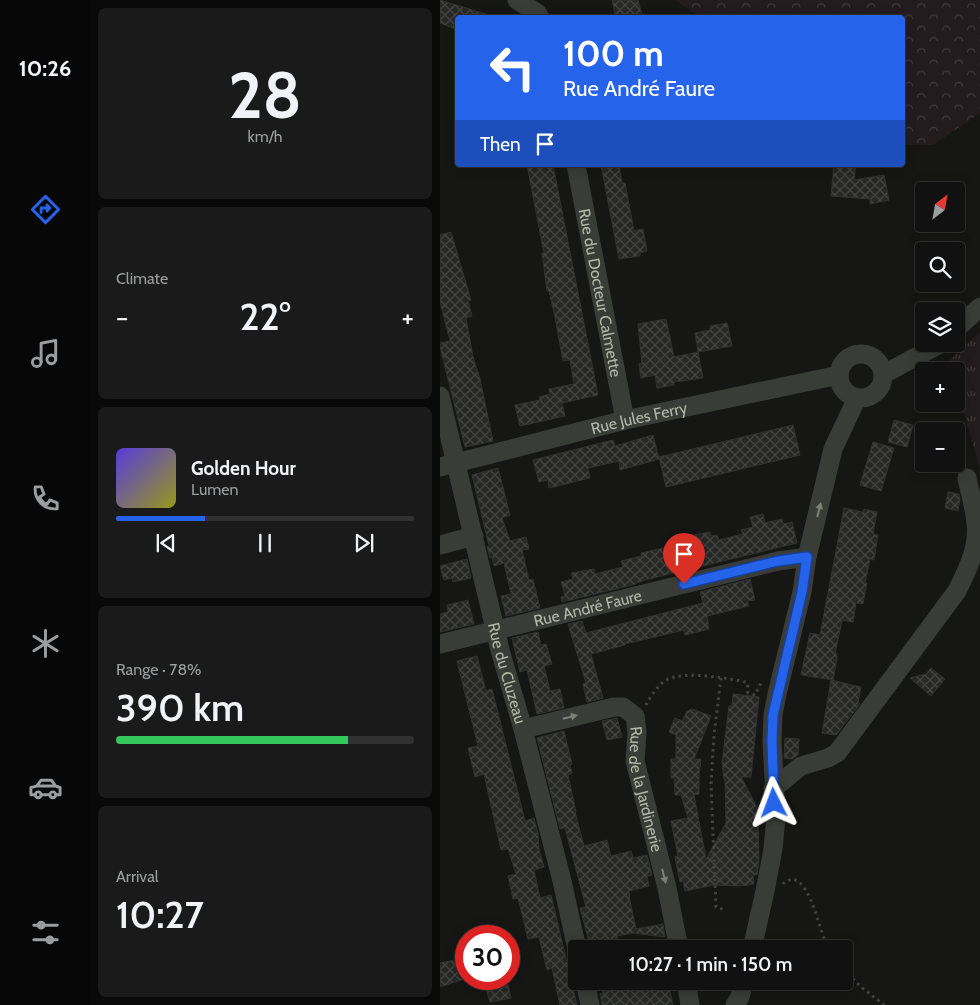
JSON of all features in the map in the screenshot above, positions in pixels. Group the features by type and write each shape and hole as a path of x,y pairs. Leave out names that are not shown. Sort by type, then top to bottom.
{"street":[{"path":"517,0 541,10"},
{"name":"Rue du Docteur Calmette","path":"576,167 625,420"},
{"path":"965,321 980,307"},
{"path":"884,374 925,352"},
{"path":"859,353 875,358 880,363 884,374 880,389 867,397 857,398 844,390 840,383 839,375 846,359 859,353"},
{"name":"Rue Jules Ferry","path":"448,465 625,420 839,375"},
{"name":"Rue du Cluzeau","path":"440,396 448,465 474,536 496,631 523,728 575,940"},
{"path":"754,940 773,849 776,817 773,788 773,715 802,592 807,557 833,450 857,398"},
{"path":"773,788 801,766 828,758 837,753 957,591 969,569 977,526 967,478"},
{"path":"440,544 474,536"},
{"name":"Rue André Faure","path":"440,644 778,561 807,557"},
{"name":"Rue de la Jardinerie","path":"523,728 614,706 623,707 634,716 638,732 635,760 667,888 677,940"},
{"path":"586,990 590,1005"},
{"path":"688,990 690,1005"},
{"path":"735,1005 742,990"}],"path":[{"path":"643,710 654,692 667,680 678,676 721,678 746,682 748,693 755,695 764,676"},
{"path":"721,678 714,735 711,785 716,907 724,910"},
{"path":"780,888 786,881 793,879 802,884 826,940"},
{"path":"853,979 884,1005"}],"green space":[{"path":"675,0 980,0 980,113 933,145 905,145 905,15 697,15"},
{"path":"980,332 980,469 964,412 965,362 951,362 950,360 959,352 965,352 965,346"}],"building":[{"path":"440,0 489,15 455,15 455,29 440,23"},
{"path":"612,0 638,0 642,15 615,15"},
{"path":"527,167 553,167 598,395 562,403 565,416 520,426 515,405 540,400 539,397 550,394 549,389 574,384 570,360 563,361 555,317 549,291 547,291 542,253 544,253"},
{"path":"601,167 619,167 622,183 625,183 634,231 643,229 647,251 640,253 640,256 619,259"},
{"path":"834,167 856,167 854,180 884,175 889,200 870,204 870,199 831,196"},
{"path":"451,232 471,300 468,301 472,316 466,318 473,357 480,379 493,441 465,447 440,347 440,343 450,341 440,302 440,235"},
{"path":"666,319 674,357 698,352 703,378 674,382 674,385 657,388 655,375 641,378 639,364 642,363 638,324"},
{"path":"727,323 732,346 698,352 695,333 710,330 710,326"},
{"path":"894,420 913,425 907,447 888,442"},
{"path":"793,425 800,455 666,487 659,457"},
{"path":"653,435 659,459 620,470 619,461 588,468 590,478 549,488 548,480 539,482 533,460 613,440 615,446"},
{"path":"873,442 894,448 881,491 860,485"},
{"path":"498,468 510,515 502,518 510,541 526,537 529,549 522,550 529,580 533,579 540,608 506,616 501,596 511,594 504,563 494,566 492,557 490,558 487,547 489,546 472,475"},
{"path":"948,492 959,494 958,511 945,508"},
{"path":"844,508 863,512 864,509 877,512 873,534 878,535 874,560 870,559 863,604 856,603 853,622 842,620 835,654 837,654 837,659 833,680 801,675 810,633 820,635"},
{"path":"763,514 765,523 782,519 783,524 792,522 797,543 562,602 561,597 565,596 561,582 573,579 571,573 594,569 595,574 623,567 621,561 642,556 641,553 686,543 684,537 710,532 711,536 717,535 719,540 743,534 741,530 753,527 750,517"},
{"path":"467,559 471,578 453,582 452,578 444,580 440,566"},
{"path":"750,579 755,600 747,601 749,606 707,616 709,629 685,635 684,630 591,654 603,698 587,702 583,684 586,683 568,624 582,621 586,633 703,603 700,592"},
{"path":"468,600 474,624 440,632 440,614 448,612 447,605"},
{"path":"538,632 541,645 546,644 552,664 544,666 550,691 560,689 564,708 537,714 527,670 520,672 512,638"},
{"path":"477,656 486,691 492,689 525,821 534,818 538,834 539,849 544,867 534,870 540,898 551,895 568,967 568,990 573,990 577,1005 560,1005 552,968 547,970 539,937 528,939 518,898 513,899 508,876 516,874 508,849 501,850 484,774 475,777 468,748 478,746 457,661"},
{"path":"931,668 945,679 931,696 910,678 926,674"},
{"path":"831,680 861,687 858,703 860,704 836,735 822,733"},
{"path":"733,694 759,697 751,777 741,777 759,811 759,861 757,875 753,875 754,884 740,886 714,885 685,891 683,881 680,882 675,857 678,856 671,821 688,818 681,795 675,795 674,778 671,778 671,759 676,759 676,735 669,732 675,718 682,721 687,711 692,709 711,716 694,759 701,759 699,794 694,795 706,859 726,823 725,779 722,763 729,706 732,706"},
{"path":"617,718 622,737 607,740 602,721"},
{"path":"564,731 572,764 570,765 572,773 568,775 584,846 607,840 611,856 631,851 633,858 647,855 652,875 647,876 649,886 629,891 636,929 663,924 665,937 632,933 617,936 618,940 589,940 580,908 586,907 565,828 560,829 537,738"},
{"path":"785,738 799,739 798,755 792,759 784,758"},
{"path":"455,960 455,982 440,987 440,963"},
{"path":"486,990 509,990 511,998 490,1002"},
{"path":"602,990 670,990 673,1005 602,1005 600,994 603,993"}],"route":[{"path":"684,584 778,561 807,557 802,592 773,715 774,803"}]}
